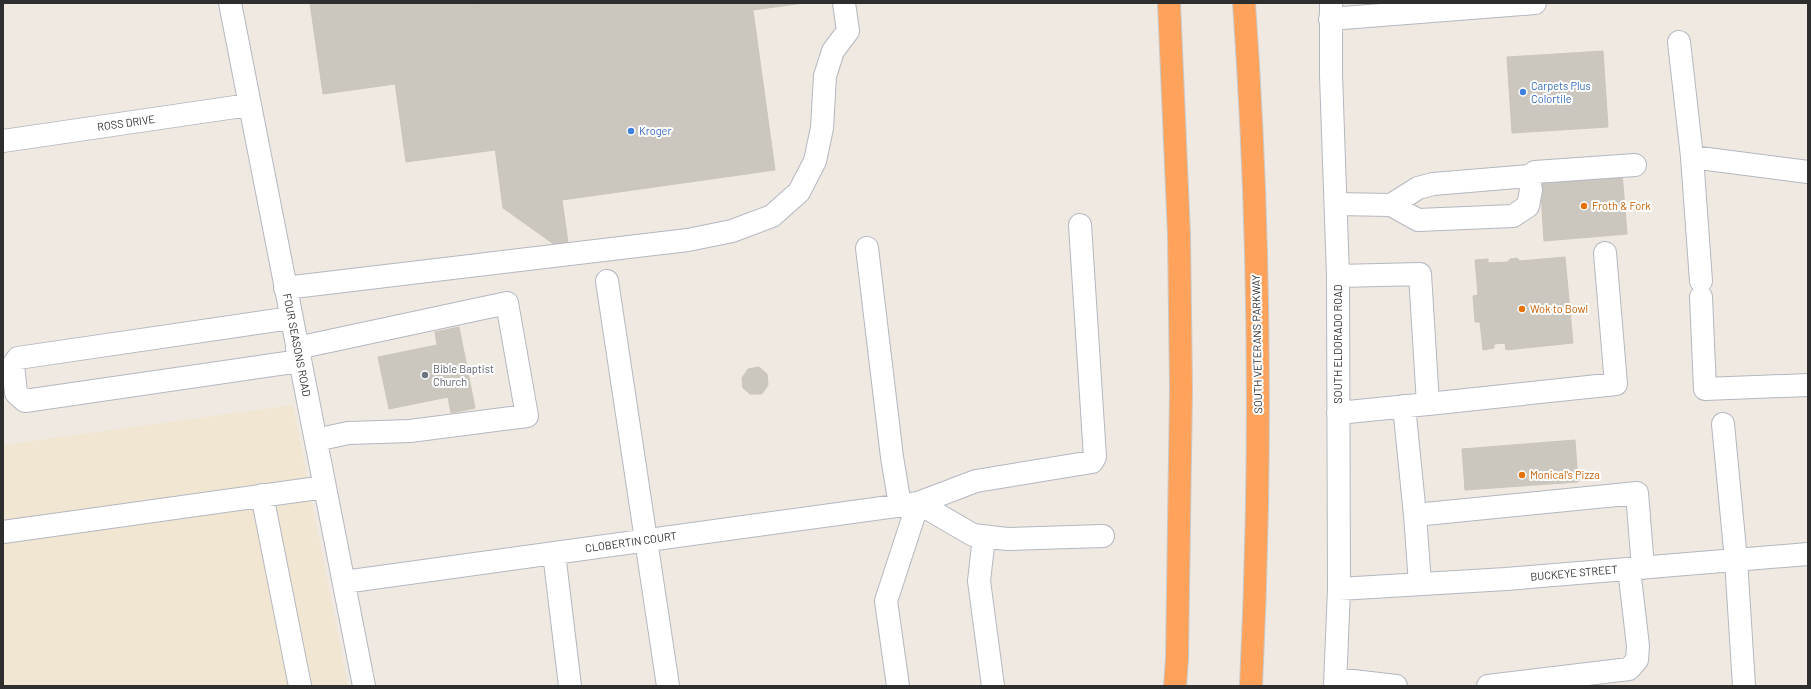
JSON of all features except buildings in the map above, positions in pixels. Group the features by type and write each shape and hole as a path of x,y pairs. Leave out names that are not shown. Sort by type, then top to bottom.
{"highway":[{"path":"1169,3 1179,235 1180,374 1177,651 1175,686"},
{"name":"SOUTH VETERANS PARKWAY","path":"1244,3 1254,168 1258,406 1255,597 1251,686"}],"street":[{"name":"FOUR SEASONS ROAD","path":"230,3 364,686"},
{"path":"285,288 688,240 732,232 772,216 799,192 815,161 822,128 825,76 833,51 848,31 844,3"},
{"path":"1331,11 1535,3"},
{"name":"SOUTH ELDORADO ROAD","path":"1331,11 1338,276 1339,589 1335,682"},
{"path":"1679,42 1692,157 1701,289 1705,389 1808,385"},
{"name":"ROSS DRIVE","path":"3,141 249,104"},
{"path":"1692,157 1808,172"},
{"path":"1391,205 1418,188 1433,184 1530,176 1534,172 1635,165"},
{"path":"1336,204 1391,205 1418,220 1513,216 1528,206 1530,176"},
{"name":"CLOBERTIN COURT","path":"344,582 909,504 976,481 1092,462 1095,457 1080,225"},
{"path":"867,248 892,457 909,504 886,601 898,686"},
{"path":"1338,412 1616,384 1605,253"},
{"path":"1338,276 1420,274 1428,404"},
{"path":"607,281 668,686"},
{"path":"291,318 18,358 13,365 16,394 25,401 299,354 507,303 527,416 410,431 348,433 316,440"},
{"path":"1404,406 1420,584"},
{"path":"1723,424 1736,560 1744,686"},
{"path":"3,532 325,487"},
{"path":"1415,515 1637,493 1636,568 1638,660 1629,669 1488,686"},
{"path":"262,495 300,686"},
{"path":"909,504 972,535 1008,539 1103,536"},
{"path":"984,536 979,581 993,686"},
{"path":"554,553 570,686"},
{"name":"BUCKEYE STREET","path":"1339,589 1506,579 1808,554"},
{"path":"1335,682 1396,686"}],"shaded area":[{"path":"293,405 348,686 3,686 3,445"}],"place":[{"name":"Carpets Plus Colortile","path":"1523,92"},
{"name":"Kroger","path":"631,131"},
{"name":"Froth & Fork","path":"1584,206"},
{"name":"Wok to Bowl","path":"1522,309"},
{"name":"Bible Baptist Church","path":"425,375"},
{"name":"Monical's Pizza","path":"1522,475"}]}
